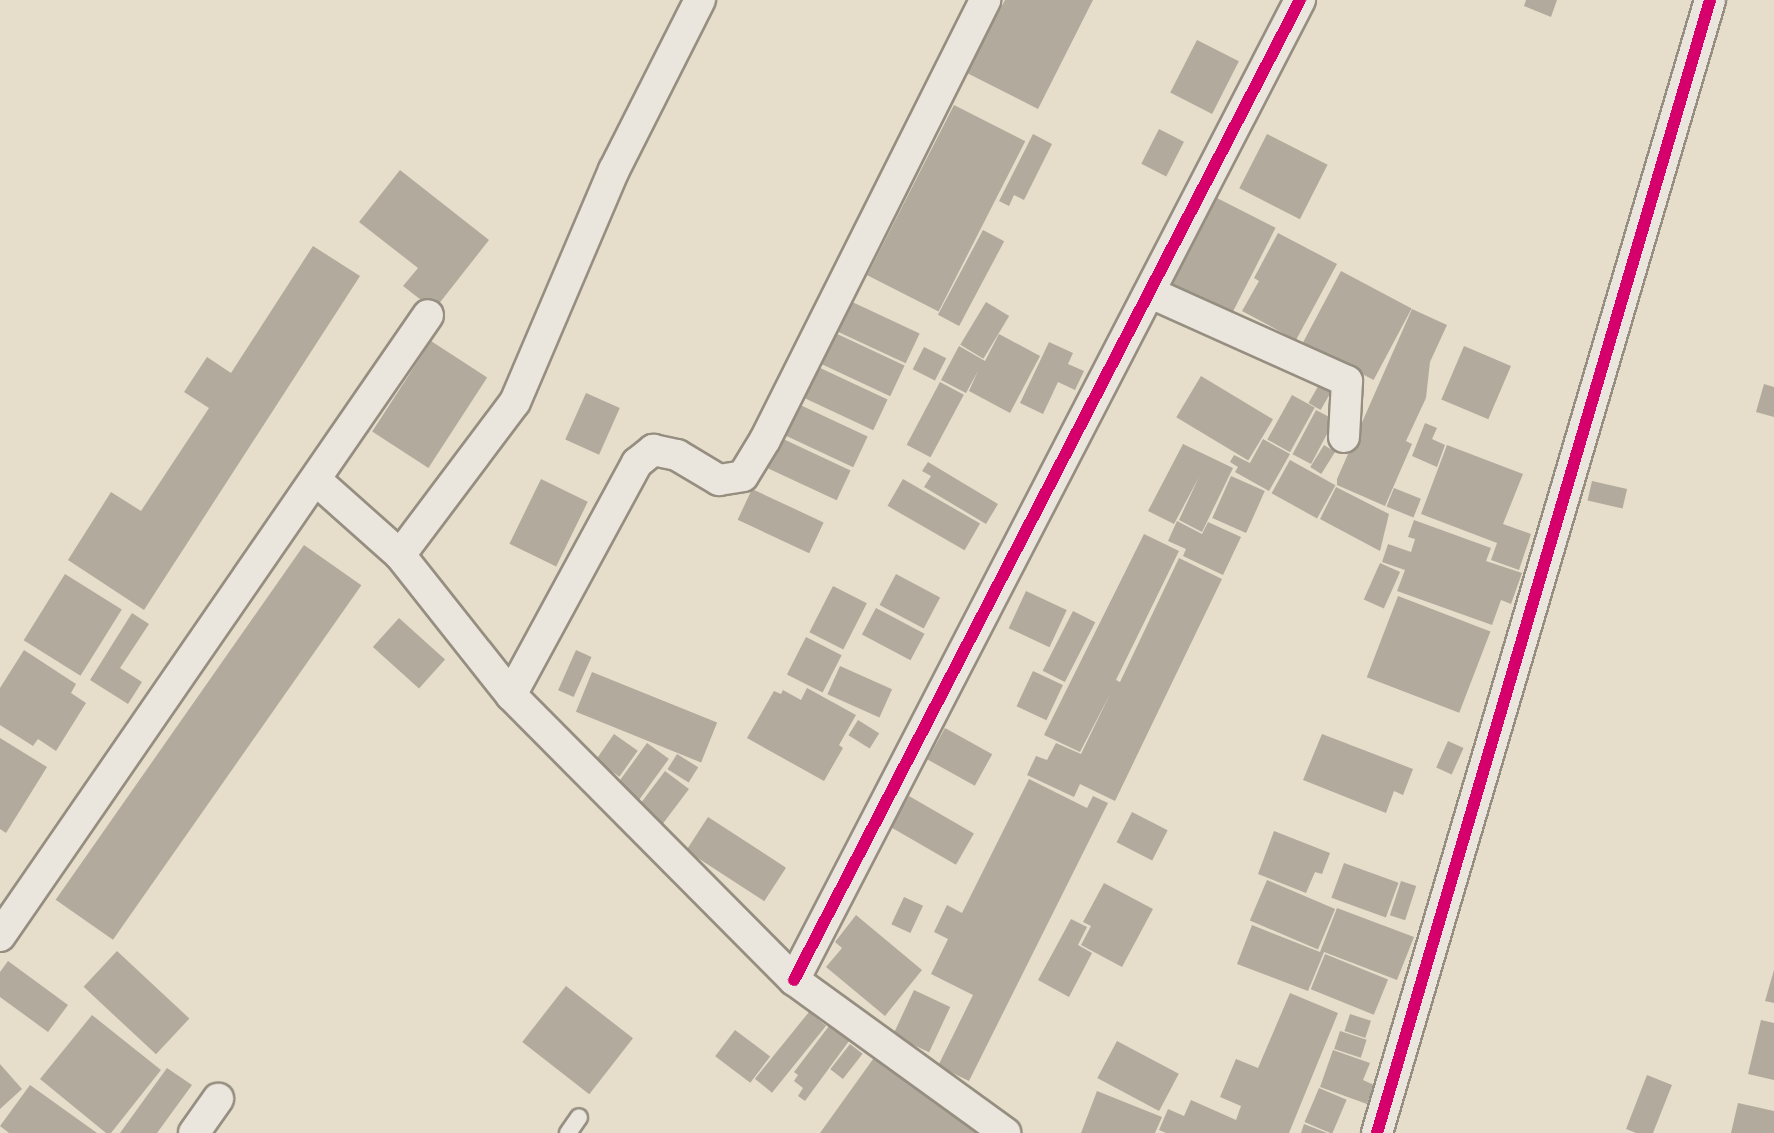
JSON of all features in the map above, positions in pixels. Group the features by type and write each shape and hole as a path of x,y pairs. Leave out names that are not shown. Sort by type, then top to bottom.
{"street":[{"path":"400,555 515,402 614,170 700,0"},
{"path":"511,695 637,463 653,450 677,455 719,480 743,476 765,440 985,0"},
{"path":"794,980 1300,0"},
{"path":"1377,1133 1710,0"},
{"path":"1151,293 1347,381 1344,437"},
{"path":"0,936 271,539 317,481 428,315"},
{"path":"317,481 400,555 511,695 794,980 1002,1132"},
{"path":"194,1133 218,1099"}],"lane":[{"path":"568,1133 579,1117"}],"building":[{"path":"1005,0 1093,0 1038,109 967,73"},
{"path":"1526,0 1557,0 1551,17 1524,6"},
{"path":"1197,40 1239,61 1212,114 1170,93"},
{"path":"954,105 1025,141 939,312 867,275"},
{"path":"1159,129 1184,142 1166,176 1141,164"},
{"path":"1033,134 1052,144 1024,200 1014,195 1009,206 999,201"},
{"path":"1267,134 1328,165 1300,219 1239,188"},
{"path":"400,170 489,240 434,310 403,286 418,268 359,222"},
{"path":"1215,197 1276,228 1230,317 1170,286"},
{"path":"983,230 1004,241 959,326 938,315"},
{"path":"1278,233 1337,264 1296,340 1242,311 1259,281 1254,278"},
{"path":"313,246 360,276 144,610 68,560 111,492 141,511 209,408 184,392 207,357 231,373"},
{"path":"1341,271 1412,309 1374,380 1303,343"},
{"path":"848,300 920,333 906,363 834,330"},
{"path":"986,302 1009,316 983,359 960,345"},
{"path":"1412,309 1447,325 1430,362 1426,398 1406,441 1412,444 1385,506 1337,485 1337,479"},
{"path":"833,332 905,365 890,396 819,363"},
{"path":"999,334 1040,356 1010,413 969,391 978,371 966,393 941,380 959,346 985,361"},
{"path":"431,341 487,377 428,468 372,432"},
{"path":"1049,342 1073,353 1068,364 1084,371 1075,390 1058,382 1043,414 1020,403"},
{"path":"1464,346 1511,366 1488,419 1441,399"},
{"path":"924,347 946,358 935,381 913,369"},
{"path":"816,366 888,399 873,430 802,397"},
{"path":"1201,376 1273,419 1248,460 1176,417"},
{"path":"940,382 964,395 931,457 907,445"},
{"path":"1320,383 1332,390 1321,410 1308,403"},
{"path":"1764,384 1774,387 1774,417 1756,412"},
{"path":"586,393 620,408 599,455 565,440"},
{"path":"1292,395 1315,408 1290,452 1267,440"},
{"path":"796,403 868,436 853,467 782,434"},
{"path":"1316,410 1335,420 1311,464 1293,454"},
{"path":"1425,423 1437,428 1432,439 1445,445 1437,467 1412,456"},
{"path":"779,437 851,470 837,500 765,467"},
{"path":"1263,439 1290,454 1269,491 1235,472 1238,467 1230,462 1234,455 1250,463"},
{"path":"1183,444 1233,468 1202,532 1179,520 1199,477 1174,524 1148,511"},
{"path":"1324,445 1335,452 1321,474 1310,467"},
{"path":"1447,445 1523,474 1503,524 1531,534 1519,570 1491,560 1497,543 1421,514"},
{"path":"1290,460 1335,485 1317,518 1272,493"},
{"path":"928,462 998,504 986,524 924,487 931,476 922,471"},
{"path":"1231,476 1265,491 1246,533 1212,518"},
{"path":"541,479 588,502 556,567 509,544"},
{"path":"903,479 980,524 965,550 888,506"},
{"path":"1592,481 1627,489 1623,509 1588,500"},
{"path":"1336,487 1389,514 1380,551 1320,519"},
{"path":"1394,488 1421,499 1413,517 1387,507"},
{"path":"752,489 824,522 809,553 738,520"},
{"path":"1414,520 1491,548 1486,561 1522,573 1511,604 1501,600 1492,625 1397,591 1405,570 1382,562 1388,544 1411,552 1415,539 1408,537"},
{"path":"1177,521 1202,534 1208,522 1241,537 1223,575 1183,556 1186,549 1168,541"},
{"path":"1144,534 1179,551 1116,680 1120,682 1179,558 1222,579 1115,801 1080,784 1074,797 1027,775 1036,756 1047,760 1056,743 1081,754 1110,694 1080,752 1044,735"},
{"path":"304,545 361,585 113,940 56,900"},
{"path":"1380,563 1400,572 1384,608 1364,600"},
{"path":"65,574 122,610 80,676 24,640"},
{"path":"896,574 940,597 924,628 880,605"},
{"path":"833,586 867,603 843,650 809,632"},
{"path":"1026,591 1067,610 1049,647 1009,628"},
{"path":"1398,596 1490,631 1459,713 1367,677"},
{"path":"876,608 925,634 910,660 862,634"},
{"path":"1073,611 1095,622 1065,682 1043,671"},
{"path":"132,613 149,624 120,668 142,682 128,704 90,680"},
{"path":"399,618 445,659 419,688 373,647"},
{"path":"806,637 842,655 823,693 787,674"},
{"path":"24,650 76,684 71,693 86,703 56,751 38,739 33,746 0,725 0,688"},
{"path":"576,650 592,657 574,697 558,690"},
{"path":"840,666 892,689 879,718 827,694"},
{"path":"1033,671 1063,685 1046,720 1017,706"},
{"path":"592,672 717,723 701,762 576,712"},
{"path":"807,688 856,715 839,745 843,748 824,781 747,738 774,691 781,694 783,690 801,700"},
{"path":"858,720 879,733 870,749 848,735"},
{"path":"945,728 992,754 975,786 928,759"},
{"path":"614,734 638,751 619,777 596,760"},
{"path":"1322,734 1413,769 1403,795 1394,791 1386,813 1303,780"},
{"path":"0,738 47,767 6,833 0,829"},
{"path":"1448,741 1464,748 1452,774 1436,767"},
{"path":"647,743 669,759 638,801 616,785"},
{"path":"677,754 698,767 689,783 667,769"},
{"path":"665,771 689,789 662,825 638,807"},
{"path":"1029,779 1087,808 1093,796 1108,803 969,1081 938,1066 973,995 931,974 948,939 934,932 947,905 962,913"},
{"path":"909,796 974,834 956,865 891,827"},
{"path":"1132,812 1168,830 1152,860 1117,842"},
{"path":"708,817 786,868 764,901 686,851"},
{"path":"1274,831 1330,853 1322,874 1315,872 1306,893 1258,874"},
{"path":"1344,863 1399,883 1386,918 1331,898"},
{"path":"1267,880 1335,909 1318,949 1250,921"},
{"path":"1401,881 1416,886 1405,920 1390,915"},
{"path":"1104,883 1153,909 1122,967 1081,945 1091,926 1083,922"},
{"path":"904,897 923,906 910,933 891,924"},
{"path":"1337,908 1414,937 1397,980 1324,952 1308,991 1237,964 1252,925 1320,952"},
{"path":"856,915 922,970 885,1016 826,967 842,948 835,942"},
{"path":"1071,919 1087,927 1078,945 1092,953 1069,997 1038,980"},
{"path":"117,951 189,1019 156,1054 84,987"},
{"path":"1325,954 1388,979 1374,1015 1311,989"},
{"path":"8,961 68,1005 48,1032 0,997 0,972"},
{"path":"1774,970 1774,1003 1765,1001"},
{"path":"566,986 633,1038 589,1094 522,1042"},
{"path":"914,990 950,1007 929,1052 893,1035"},
{"path":"1290,993 1338,1013 1289,1133 1166,1133 1159,1130 1168,1109 1184,1116 1191,1100 1236,1120 1241,1106 1220,1097 1236,1059 1258,1068"},
{"path":"809,1012 826,1026 772,1093 755,1079"},
{"path":"1350,1014 1371,1021 1365,1038 1344,1031"},
{"path":"92,1015 161,1070 111,1133 106,1133 40,1079"},
{"path":"1761,1020 1774,1023 1774,1080 1748,1074"},
{"path":"829,1026 849,1041 805,1101 798,1096 803,1088 794,1081 798,1075 794,1072"},
{"path":"735,1030 770,1056 750,1083 715,1056"},
{"path":"1340,1031 1367,1040 1361,1058 1334,1049"},
{"path":"1117,1041 1179,1074 1159,1111 1097,1078"},
{"path":"850,1044 863,1054 843,1079 830,1069"},
{"path":"881,1048 985,1124 978,1133 820,1133"},
{"path":"1333,1050 1370,1063 1363,1080 1374,1085 1367,1104 1320,1087"},
{"path":"0,1064 22,1089 0,1109"},
{"path":"167,1068 192,1085 157,1133 120,1133"},
{"path":"1647,1075 1672,1085 1653,1133 1636,1133 1626,1129"},
{"path":"30,1085 97,1133 9,1133 0,1126"},
{"path":"1319,1088 1347,1100 1332,1133 1305,1122"},
{"path":"1097,1091 1162,1117 1155,1133 1081,1133"},
{"path":"1738,1103 1774,1111 1774,1133 1731,1133"},
{"path":"1304,1124 1327,1133 1301,1133"}],"cycle path":[{"path":"794,980 1300,0"},
{"path":"1377,1133 1710,0"}]}
